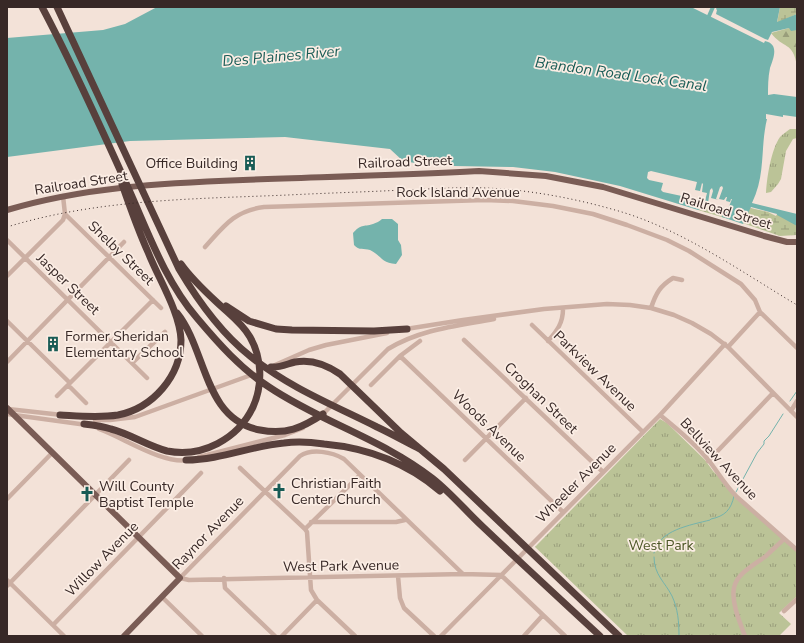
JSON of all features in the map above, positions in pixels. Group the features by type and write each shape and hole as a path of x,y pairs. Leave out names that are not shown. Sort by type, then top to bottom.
{"highway":[{"path":"42,7 116,161 118,175 138,218 167,274 195,316 232,356 268,386 311,411 390,449 433,478 483,527 600,636"},
{"path":"57,7 179,269 190,289 220,326 250,356 275,374 323,402 420,449"},
{"path":"60,415 116,415 127,413 139,408 150,401 162,390 178,361 181,340 176,316 148,252 138,218"},
{"path":"84,424 112,429 160,449 175,452 188,452 204,449 220,443 238,430 250,413 256,398 260,370 257,353 250,337 242,326 188,275 166,241"},
{"path":"201,288 249,321 276,329 374,331 407,329"},
{"path":"172,306 185,324 217,400 235,419 253,428 272,432 290,431 306,425 325,413"},
{"path":"271,367 275,368 295,362 309,362 328,367 345,378 420,449 444,469 619,636"},
{"path":"186,460 214,458 284,443 307,442 352,447 392,460 415,473 437,488 483,527"}],"main road":[{"name":"Railroad Street","path":"7,210 85,192 151,184 479,171 546,176 602,187 764,236 787,242 797,242"},
{"path":"7,409 180,578"},
{"name":"Raynor Avenue","path":"129,634 180,578"}],"street":[{"path":"7,276 63,220 65,214 63,196"},
{"name":"Rock Island Avenue","path":"205,247 238,214 252,209 477,200 513,201 553,206 593,214 627,225 667,240 689,251 741,284 755,300 760,312 797,348"},
{"name":"Shelby Street","path":"65,214 161,308"},
{"name":"Jasper Street","path":"7,240 147,378"},
{"path":"7,362 124,242"},
{"path":"650,308 662,285 673,278 682,280"},
{"path":"57,396 153,300"},
{"path":"7,414 84,424 111,433 158,455 186,460 298,431 325,413 388,349 400,342 439,329 520,313 544,309 563,309 607,304 650,308 674,315 692,323 727,346 797,417"},
{"path":"548,341 557,332 562,322 563,309"},
{"name":"Wheeler Avenue","path":"441,636 760,312"},
{"path":"7,409 86,419 124,419 147,414 271,367 309,350 326,345 407,329 520,313"},
{"path":"7,321 28,341 86,403"},
{"name":"Parkview Avenue","path":"532,326 643,432"},
{"path":"132,363 165,332"},
{"name":"Croghan Street","path":"464,340 603,472"},
{"path":"371,385 400,356 420,341"},
{"name":"Woods Avenue","path":"400,356 563,512"},
{"path":"708,461 774,393"},
{"path":"465,460 526,398"},
{"path":"791,411 797,401"},
{"name":"Bellview Avenue","path":"660,415 708,461 729,489 797,550"},
{"path":"7,499 52,453"},
{"name":"Raynor Avenue","path":"180,578 300,456 305,453 330,453 338,456 344,459 360,475"},
{"path":"64,636 8,583 129,460"},
{"path":"240,468 305,529 307,532 311,590 317,600 355,636"},
{"name":"Willow Avenue","path":"53,625 200,473"},
{"path":"305,529 360,475 405,520 463,574"},
{"path":"311,522 396,522 405,520"},
{"path":"745,636 739,622 734,596 736,580 784,539"},
{"name":"West Park Avenue","path":"180,578 189,580 224,578 311,578 463,574 501,575"},
{"path":"501,575 565,636"},
{"path":"398,576 400,598 404,608 434,636"},
{"path":"224,578 225,588 275,636"},
{"path":"162,597 202,636"},
{"path":"784,611 797,599"},
{"path":"282,636 317,600"},
{"path":"524,636 543,616"}],"green space":[{"path":"780,7 797,7 797,14 777,23"},
{"path":"789,28 797,30 797,66 793,53 790,49 775,38 771,33"},
{"path":"790,129 797,129 797,138 793,139 786,151 781,179 771,192 766,193 768,172 774,149 780,137"},
{"path":"709,204 728,209 725,218 698,210"},
{"path":"750,208 768,212 776,216 777,214 797,214 797,235 780,236 737,221 746,217"},
{"name":"West Park","path":"660,419 667,423 705,460 713,471 752,510 797,552 797,596 779,613 791,624 779,636 628,636 535,547"}],"water":[{"path":"157,7 691,7 764,43 765,41 773,45 774,56 769,71 768,95 774,94 797,97 797,117 783,115 783,117 766,114 767,119 761,171 752,203 797,214 797,226 777,214 751,207 743,224 722,217 721,207 709,204 698,210 620,186 555,172 513,167 454,166 444,164 415,163 403,161 390,149 285,137 130,141 7,157 7,38 103,30 125,24"},
{"path":"717,7 780,7 777,22 797,14 797,30 791,31 789,28 772,32 768,40 716,14"},
{"path":"382,219 392,219 398,224 398,240 401,245 402,255 396,264 387,262 370,250 360,249 354,245 353,233 358,228 370,225"}],"pier":[{"path":"651,171 697,182 695,190 700,191 702,183 702,192 707,193 705,201 663,192 661,190 663,183 649,180 647,178 648,172"},
{"path":"722,186 723,188 719,199 724,200 727,197 726,201 730,202 732,199 728,209 718,206 717,208 715,205 708,203 710,190 712,188 713,191 711,198 719,200 716,199 720,187"}],"waterway":[{"path":"709,16 713,7"},
{"path":"790,401 797,391"},
{"path":"736,492 757,453 764,444 764,441 769,436 783,414"},
{"path":"654,553 657,545 668,534 676,530 710,520 727,512 734,496"},
{"path":"654,557 654,563 658,574 672,596 676,606 679,636"}],"railway":[{"path":"7,227 76,211 146,202 455,188 486,188 519,191 551,195 583,202 639,218 686,239 797,305"}],"place":[{"name":"Office Building","path":"250,163"},
{"name":"Former Sheridan Elementary School","path":"53,344"},
{"name":"Christian Faith Center Church","path":"279,491"},
{"name":"Will County Baptist Temple","path":"87,494"}],"water label":[{"name":"Des Plaines River","path":"281,56"},
{"name":"Brandon Road Lock Canal","path":"621,74"}]}
